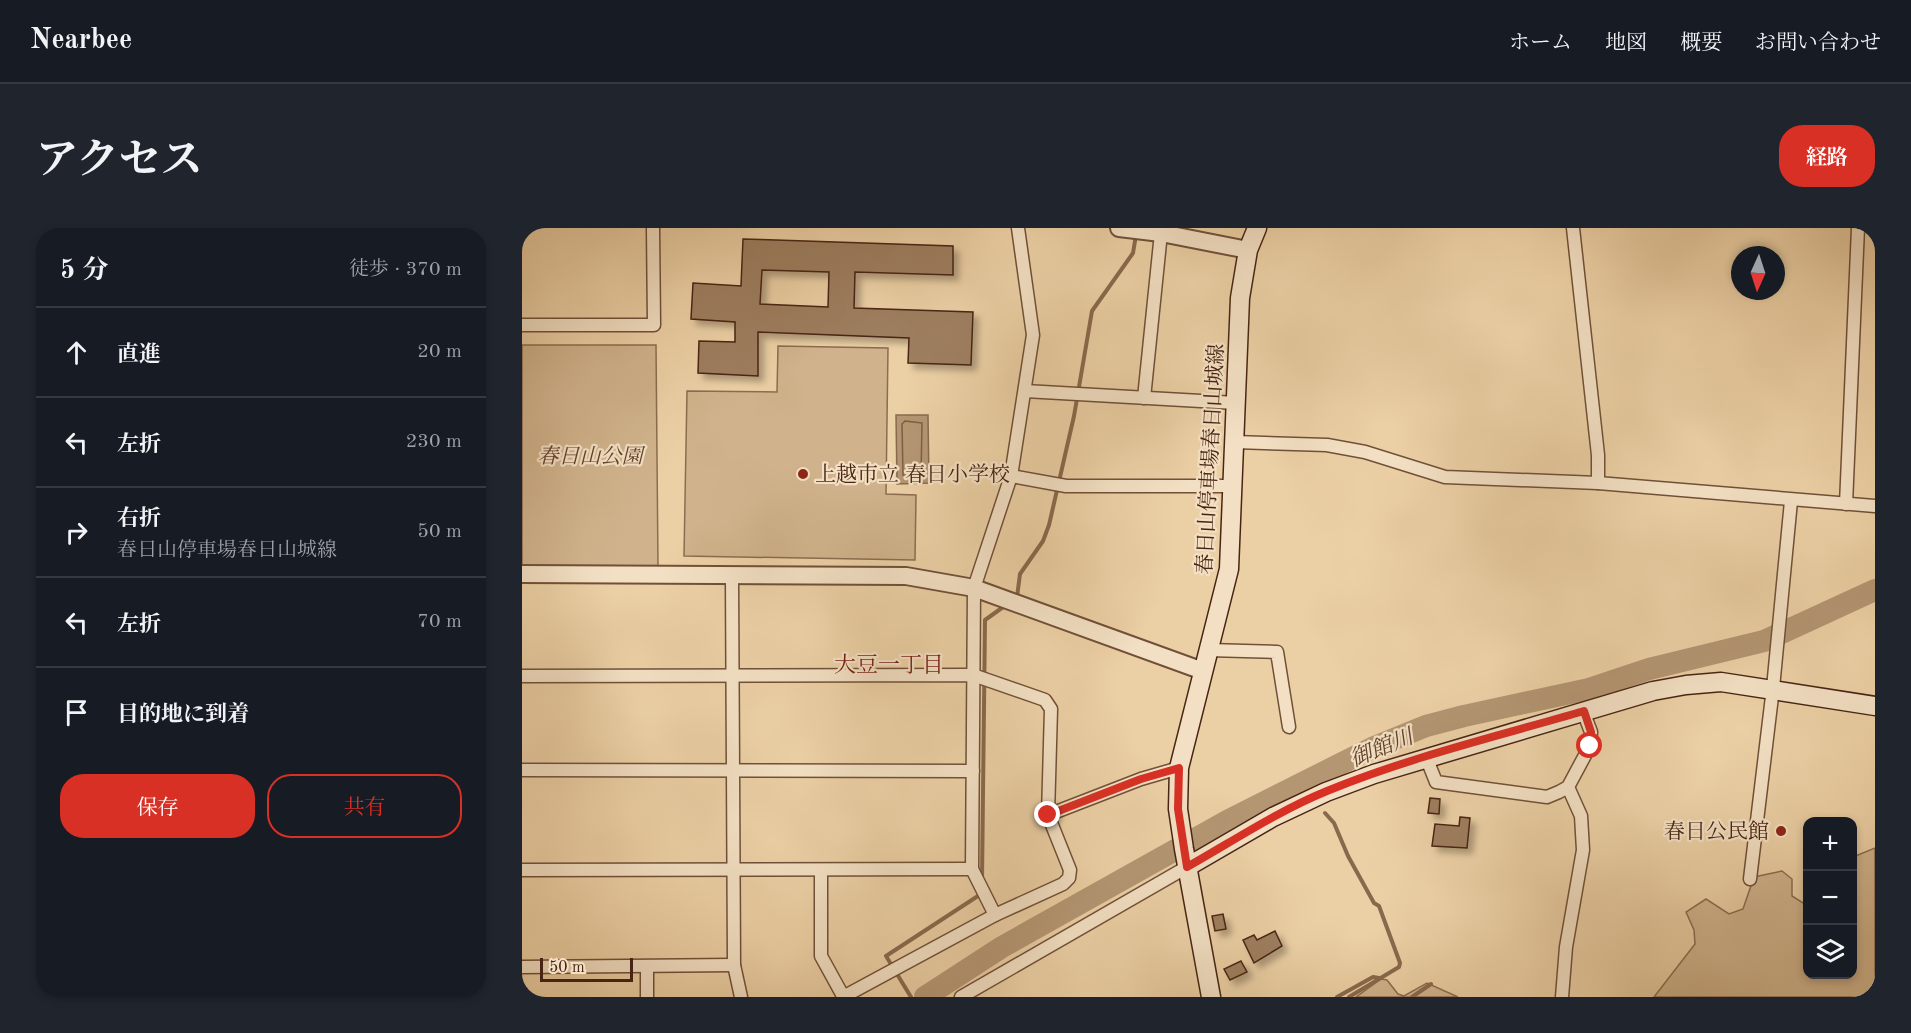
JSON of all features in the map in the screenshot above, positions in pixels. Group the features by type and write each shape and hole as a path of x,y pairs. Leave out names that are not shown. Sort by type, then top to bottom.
{"main road":[{"name":"春日山停車場春日山城線","path":"1210,997 1178,809 1179,768 1229,569 1240,298 1248,250 1257,228"},
{"path":"1185,858 1326,792 1426,757 1584,711 1686,685 1721,682 1773,688 1875,706"}],"street":[{"path":"522,325 654,325 653,228"},
{"path":"995,915 972,869 974,588 1011,476 1033,334 1018,228"},
{"path":"1119,228 1161,233 1248,250"},
{"path":"1573,228 1598,455 1598,483"},
{"path":"1845,504 1858,228"},
{"path":"1144,398 1161,233"},
{"path":"1025,391 1236,403"},
{"path":"1235,442 1327,445 1365,452 1445,477 1598,483 1875,507"},
{"path":"1011,476 1066,486 1232,486"},
{"path":"1750,879 1773,688 1791,501"},
{"path":"522,574 732,577 906,576 974,588 1203,671"},
{"path":"732,577 734,965 741,997"},
{"path":"1208,650 1277,652 1289,727"},
{"path":"522,676 973,675 1045,700 1051,709 1048,815 1070,870 1069,878 1063,884 995,915 843,997 821,956 821,871"},
{"path":"1426,757 1436,782 1547,797 1568,787 1590,746 1591,732 1584,711"},
{"path":"1048,815 1141,779 1179,768"},
{"path":"522,770 973,771"},
{"path":"1563,997 1566,947 1583,850 1581,816 1568,787"},
{"path":"961,997 1185,858"},
{"path":"522,870 972,869"},
{"path":"522,966 647,968 734,965"},
{"path":"647,968 647,997"}],"green space":[{"name":"春日山公園","path":"522,345 656,345 658,566 522,568"},
{"path":"778,346 888,348 886,494 916,495 915,560 684,556 687,391 777,392"},
{"path":"1875,848 1875,997 1654,997 1695,944 1694,930 1686,912 1706,899 1729,914 1743,909 1754,877 1782,871 1792,879 1792,896 1803,903 1803,979 1857,979 1857,855"},
{"path":"1381,979 1387,980 1398,994 1404,996 1427,983 1458,997 1356,997"}],"water":[{"path":"896,415 928,415 929,483 897,484"}],"building":[{"path":"743,239 953,246 953,275 855,272 854,308 973,312 971,365 908,363 909,338 758,332 758,376 698,373 699,341 735,342 735,322 691,319 693,283 741,286","holes":["762,270 829,272 828,307 760,304"]},
{"path":"1430,798 1440,799 1439,814 1428,813"},
{"path":"1460,817 1470,818 1467,848 1432,846 1435,824 1459,826"},
{"path":"1223,914 1226,929 1215,931 1212,916"},
{"path":"1275,931 1282,946 1254,963 1243,940 1254,935 1257,940"},
{"path":"1241,961 1247,972 1230,980 1224,969"}],"waterway":[{"path":"1017,597 1020,574 1043,541 1049,525 1074,416 1092,311 1133,253 1136,235"},
{"name":"御館川","path":"925,997 1002,947 1227,821 1372,748 1426,726 1589,689 1649,669 1764,641 1875,590"},
{"path":"982,881 985,620 1006,605"},
{"path":"1325,813 1334,823 1348,856 1374,903 1379,906 1400,963 1399,967 1349,997"},
{"path":"911,997 886,956 981,894"},
{"path":"1337,997 1373,977 1379,978"},
{"path":"1412,997 1431,984"}],"place":[{"name":"上越市立 春日小学校","path":"803,474"},
{"name":"春日公民館","path":"1781,831"}],"district":[{"name":"大豆一丁目","path":"889,664"}],"route":[{"path":"1048,815 1141,779 1179,768 1178,809 1187,867 1273,817 1326,792 1426,757 1584,711 1591,732 1590,746"}]}
